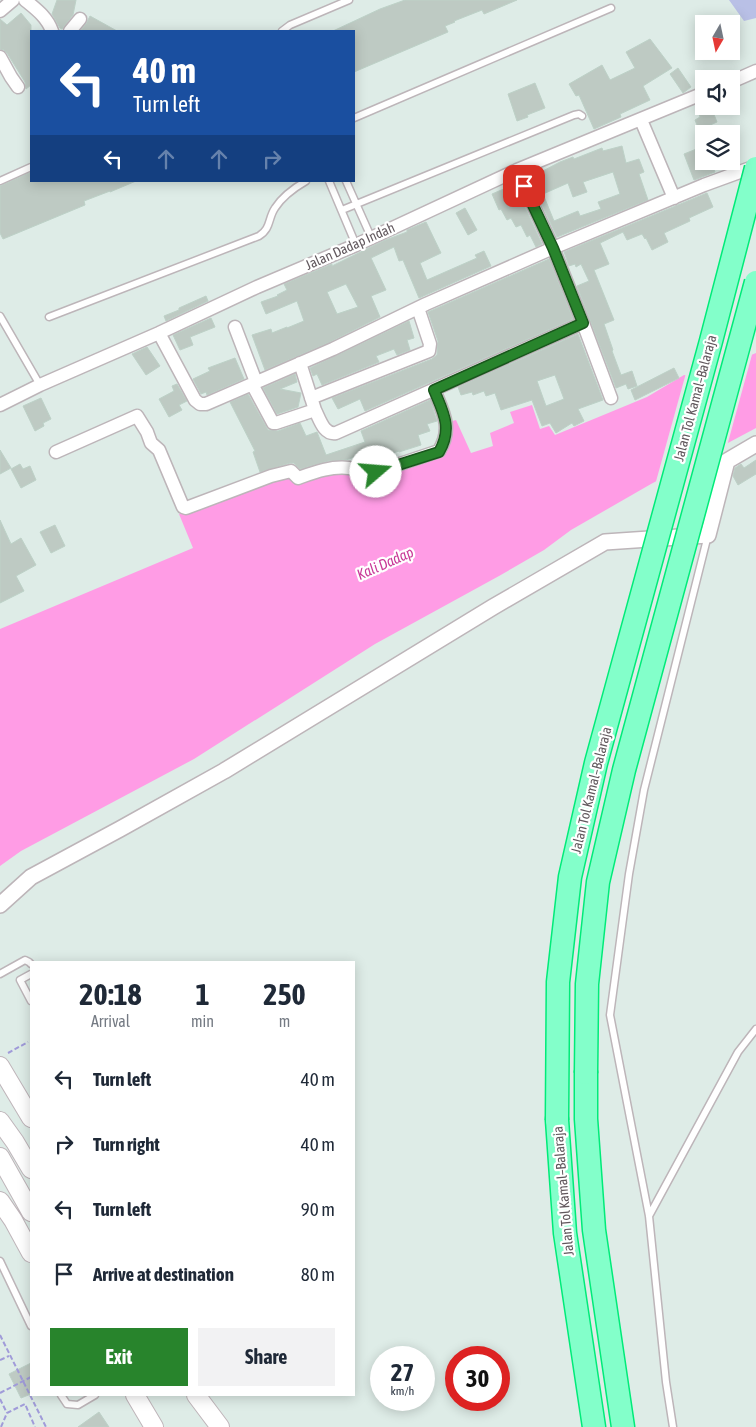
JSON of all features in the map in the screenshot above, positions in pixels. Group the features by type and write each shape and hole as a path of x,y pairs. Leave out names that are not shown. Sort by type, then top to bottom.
{"highway":[{"name":"Jalan Tol Kamal–Balaraja","path":"594,1427 565,1233 557,1120 558,982 570,878 596,763 711,341 756,167"},
{"name":"Jalan Tol Kamal–Balaraja","path":"623,1427 594,1230 586,1119 587,984 598,882 624,770 756,282"}],"main road":[{"path":"3,1060 30,1116"},
{"path":"0,1121 30,1167"},
{"path":"0,1157 30,1210"},
{"path":"0,1202 13,1220 30,1251"},
{"path":"129,1396 150,1421"},
{"path":"136,1396 150,1421"},
{"path":"197,1396 220,1427"}],"street":[{"path":"0,11 13,0"},
{"path":"25,0 44,17 52,30"},
{"path":"71,30 80,19"},
{"path":"0,57 18,87"},
{"path":"740,78 756,71"},
{"name":"Jalan Dadap Indah","path":"0,405 256,287 356,245 517,170 695,98"},
{"path":"641,120 674,198"},
{"path":"159,333 197,402 206,404 333,349 418,308 553,248 674,198 756,167"},
{"path":"517,170 553,248 611,398"},
{"path":"235,327 254,383 273,423 276,423 429,351 430,344 418,308"},
{"path":"300,363 313,404 326,431 331,434 583,323"},
{"path":"56,452 137,416 147,432 151,443 159,450 183,507 186,508 291,470 298,478 335,468 369,473 439,452 447,425 434,390"},
{"path":"0,905 31,877 224,772 492,607 605,542 708,535 727,462 756,444"}],"lane":[{"path":"283,30 290,25 349,0"},
{"path":"355,118 611,8"},
{"path":"342,210 574,115 582,116"},
{"path":"0,180 30,167"},
{"path":"50,317 259,236 268,229 278,203 294,188 304,182"},
{"path":"329,182 356,245"},
{"path":"346,182 371,237"},
{"path":"0,316 40,385"},
{"path":"673,1427 666,1382 649,1216 610,1015 629,874 644,790 708,535"},
{"path":"0,974 25,960 30,963"},
{"path":"30,975 20,980 30,999"},
{"path":"649,1216 738,1052 756,1029"},
{"path":"0,1261 30,1324"},
{"path":"62,1396 67,1404 78,1405 86,1397"}],"path":[{"path":"3,1060 28,1042"},
{"path":"0,1335 30,1395"},
{"path":"0,1360 10,1355"},
{"path":"0,1393 30,1378"},
{"path":"30,1396 46,1427"},
{"path":"0,1399 7,1413"},
{"path":"0,1427 7,1413 25,1404 35,1427"}],"shaded area":[{"path":"729,0 756,0 756,18 744,21"}],"water":[{"name":"Kali Dadap","path":"756,353 756,428 651,484 571,530 544,550 375,644 194,759 21,851 0,866 0,629 193,548 179,514 256,485 288,478 295,481 341,471 358,478 372,478 440,455 449,422 456,420 471,453 493,446 490,433 514,423 510,412 532,405 540,429 549,426 555,435 647,397 684,375 708,379 734,369 739,360"}],"pier":[{"path":"753,351 727,446 655,485 686,373 707,376 733,367 738,358"}],"building":[{"path":"57,0 76,0 73,15 62,29 52,14"},
{"path":"405,0 517,0 484,14 482,10 454,21 445,26 448,32 355,72 355,30 335,30 380,9"},
{"path":"21,13 31,25 30,86 26,89 25,82 7,53 0,49 0,19 7,25"},
{"path":"90,16 115,30 81,30"},
{"path":"650,39 672,68 643,86 650,100 620,114 621,117 594,129 579,95 576,96 569,84 602,65 610,80 635,68 626,52"},
{"path":"678,68 691,87 683,93 670,74"},
{"path":"535,83 545,108 517,121 508,94"},
{"path":"699,115 714,115 717,122 710,125 697,125 695,120 700,117"},
{"path":"622,146 626,163 639,159 644,172 639,174 648,200 557,237 530,179 573,157 574,159 602,148 603,151","holes":["613,172 620,194 598,202 601,209 580,216 578,211 554,221 543,194 568,183 573,197 587,192 583,182"]},
{"path":"695,150 695,170 714,170 715,172 694,180 684,154"},
{"path":"30,172 30,182 134,182 84,201 85,205 3,239 0,233 0,186"},
{"path":"513,181 542,244 536,247 530,235 527,237 521,225 516,227 511,218 507,220 501,209 499,210 492,194 506,188 504,185"},
{"path":"707,193 713,207 689,218 690,221 664,233 668,242 652,250 642,234 627,240 623,232 600,243 609,264 594,270 614,320 604,324 621,375 632,371 637,386 628,389 626,384 616,388 577,286 589,281 581,264 576,267 575,264 569,266 564,252"},
{"path":"465,208 477,230 468,235 456,213"},
{"path":"426,222 441,253 420,263 427,280 477,258 475,255 484,251 491,266 419,298 403,260 399,261 394,247 371,258 386,290 371,296 380,317 330,342 265,370 252,335 271,329 272,333 304,321 297,301 266,314 261,302 278,296 287,290 284,284 332,264 332,266 383,241 407,232 407,230","holes":["346,284 358,307 337,314 327,292"]},
{"path":"549,259 573,319 365,411 360,399 338,409 332,398 432,359 437,355 438,341 428,312"},
{"path":"206,296 208,301 166,321 164,316"},
{"path":"211,318 215,327 190,337 193,345 180,350 173,335"},
{"path":"409,321 414,338 407,340 410,350 397,355 394,349 376,356 379,362 322,385 317,374 313,376 310,368"},
{"path":"578,334 603,400 578,409 584,421 574,426 572,423 556,433 550,423 542,426 532,400 501,410 495,393 486,396 484,391 473,395 472,392 461,395 458,387","holes":["555,375 564,399 546,406 537,381"]},
{"path":"147,347 160,366 146,375 132,354"},
{"path":"235,358 244,379 207,395 206,392 201,394 193,379 210,371 208,368"},
{"path":"674,368 679,378 635,400 631,390"},
{"path":"295,374 297,382 280,389 301,393 298,407 277,414 263,388"},
{"path":"177,384 187,401 179,405 182,410 169,417 159,399 174,391 172,386"},
{"path":"248,394 268,430 278,431 300,423 306,436 317,432 326,455 365,442 361,431 430,400 437,421 427,424 430,431 418,435 421,445 399,452 371,460 368,452 346,460 328,461 300,469 294,463 290,463 260,472 253,452 255,451 230,402"},
{"path":"41,398 51,419 43,423 44,426 35,431 23,406"},
{"path":"0,450 11,468 0,474"},
{"path":"756,460 756,474 738,485 733,476 735,468 741,464 744,468"},
{"path":"20,464 23,469 30,466 36,480 21,488 11,469"},
{"path":"0,520 11,544 21,538 36,565 16,576 24,591 0,603"},
{"path":"55,525 65,546 51,553 40,532"},
{"path":"30,1364 30,1394 21,1398 9,1374"},
{"path":"99,1412 109,1427 78,1427"}],"route":[{"path":"376,472 439,452 447,425 434,390 583,323 553,248 524,186"}]}
